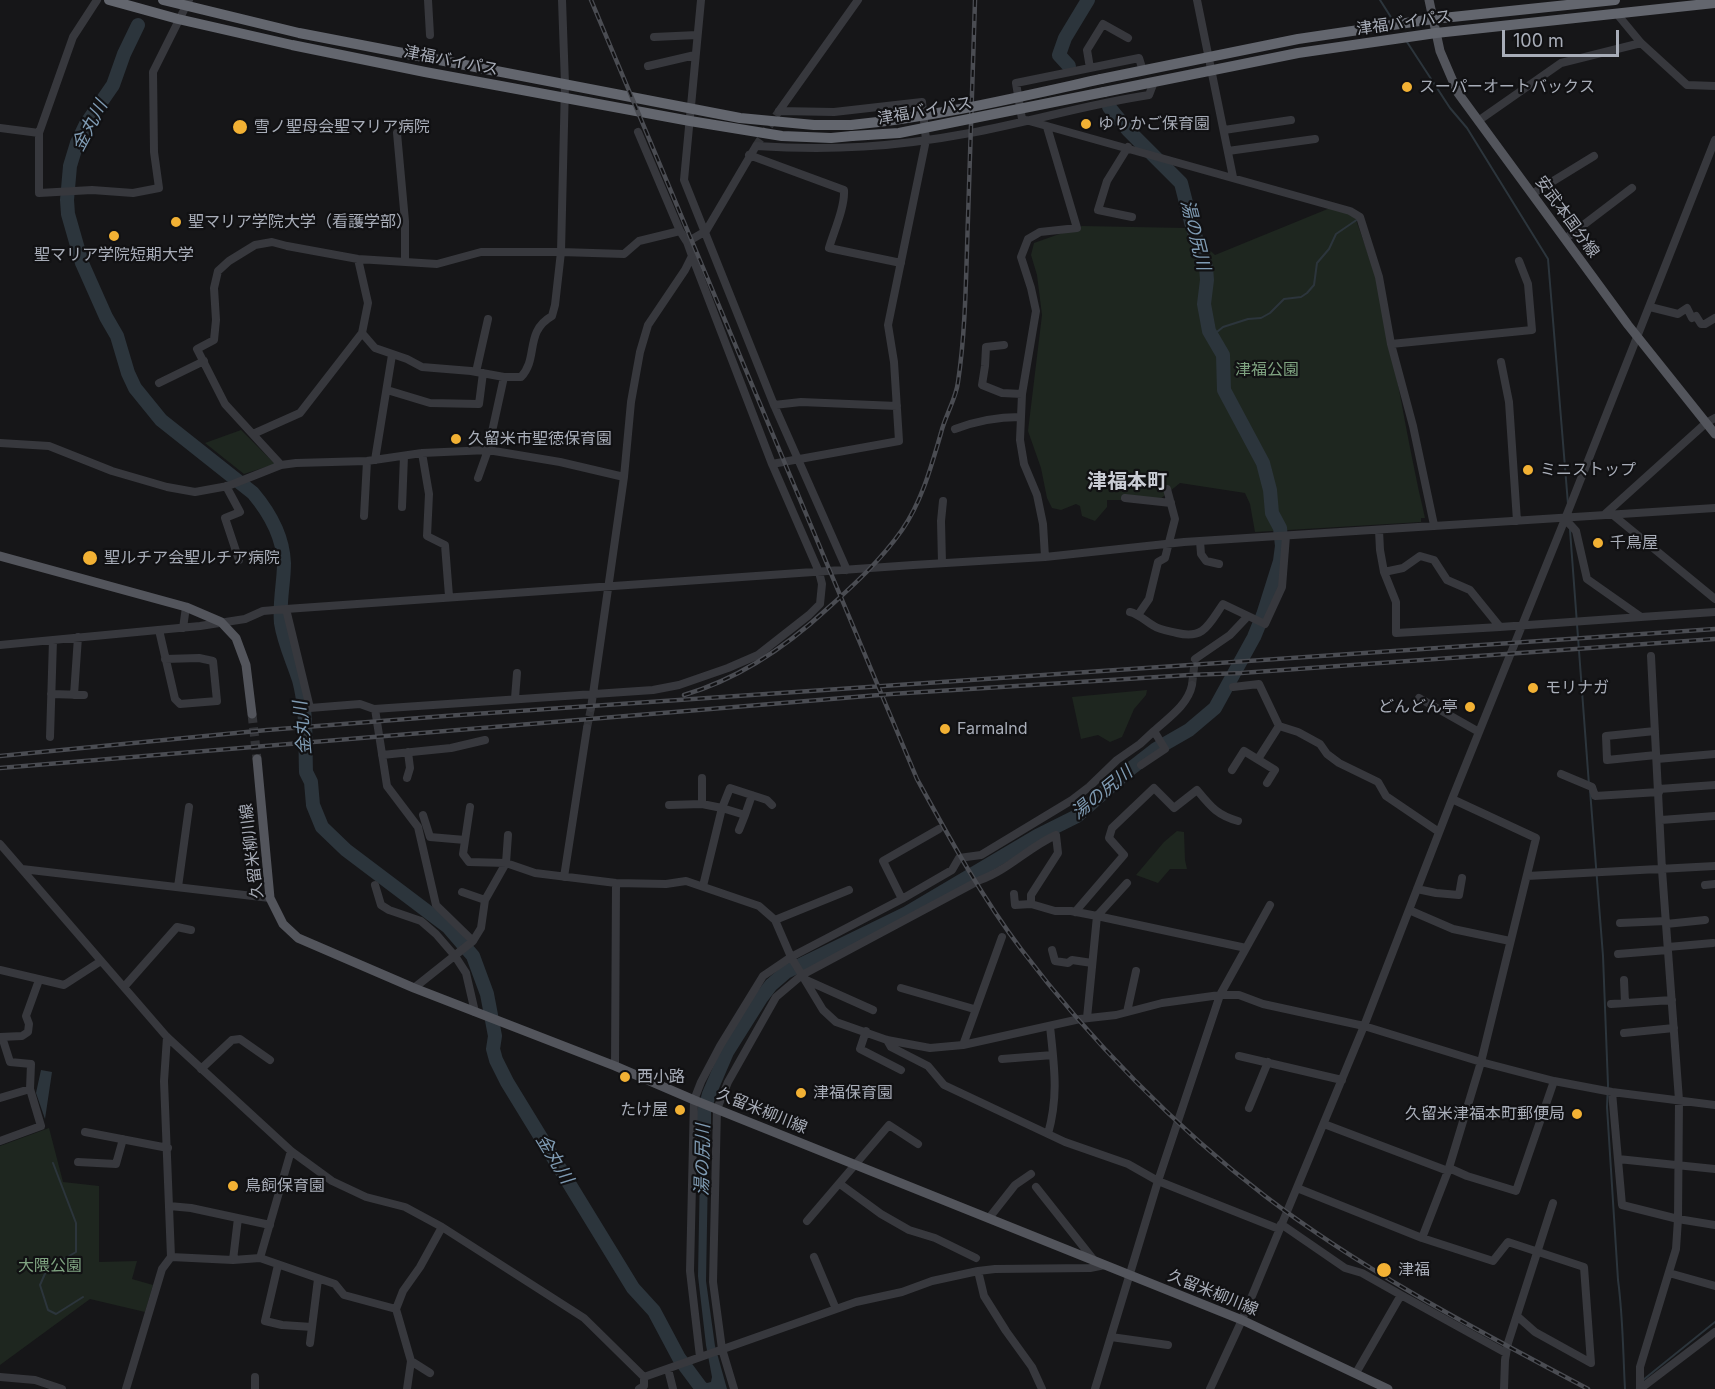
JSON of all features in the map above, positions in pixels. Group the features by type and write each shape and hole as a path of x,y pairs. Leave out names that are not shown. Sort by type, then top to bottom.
{"highway":[{"name":"津福バイパス","path":"110,0 178,19 414,70 782,136 851,131 1298,39 1433,18 1552,3 1615,0"},
{"name":"津福バイパス","path":"163,0 188,3 299,33 740,118 851,131 899,133 1298,53 1436,33 1715,3"}],"main road":[{"name":"安武本国分線","path":"1428,0 1440,51 1458,93 1638,338 1711,421 1715,434"},
{"path":"0,556 186,606 220,622 236,638 246,665 252,714"},
{"name":"久留米柳川線","path":"257,759 270,898 283,924 298,938 414,988 615,1066 694,1100 1242,1320 1388,1389"}],"street":[{"path":"97,0 73,37 39,133 39,193 92,190 133,193 159,188 154,152 153,72 188,3"},
{"path":"428,0 430,34"},
{"path":"362,333 375,348 407,359 422,368 504,377 521,376 527,370 540,323 552,316 561,252 565,84 561,0"},
{"path":"701,0 684,180 774,405 847,570"},
{"path":"772,464 899,441 894,362 888,325 926,140 922,102 834,112 779,111 858,0"},
{"path":"1197,0 1233,177"},
{"path":"1617,14 1641,43 1687,85 1715,86"},
{"path":"1090,68 1087,50 1103,24 1128,38"},
{"path":"654,38 697,35"},
{"path":"1478,121 1561,63 1641,43"},
{"path":"648,66 695,55"},
{"path":"1143,71 1139,58 1016,83 1022,119 1128,147 1163,160 1233,177 1350,211 1360,217 1379,277 1391,344 1413,426 1434,525"},
{"path":"687,242 706,231 756,146 848,149 971,133 1110,101 1149,95 1154,82"},
{"path":"1224,130 1291,120"},
{"path":"1045,557 1043,524 1037,495 1024,464 1020,440 1022,394 1036,311 1021,257 1029,239 1040,232 1077,228 1047,127"},
{"path":"0,128 39,133"},
{"path":"286,609 310,708 360,704 375,709 653,690 679,685 758,655 800,623 820,604 822,584 819,572 772,464 687,242 680,231 638,132"},
{"path":"397,133 405,221 405,262"},
{"path":"1228,151 1315,139"},
{"path":"1210,1389 1242,1320 1364,1026 1715,140"},
{"path":"1128,147 1107,181 1098,210 1132,217"},
{"path":"749,155 844,190 842,210 838,216 829,248 901,263"},
{"path":"1532,194 1594,156"},
{"path":"1565,239 1632,188"},
{"path":"281,465 225,404 197,349 214,340 216,320 214,288 218,271 229,261 255,245 272,242 357,259 437,264 480,252 624,254 639,242 680,231"},
{"path":"591,708 624,477 631,402 640,352 648,325 692,256"},
{"path":"253,434 300,413 362,333 368,303 357,259"},
{"path":"1391,344 1532,330 1528,284 1518,261"},
{"path":"1650,307 1678,314 1687,308 1692,318 1696,315 1701,324 1715,318"},
{"path":"387,390 430,403 478,404 488,319"},
{"path":"1004,345 986,347 986,366 982,385 1002,393 1022,394"},
{"path":"364,516 371,461 387,390 392,355"},
{"path":"159,383 204,362"},
{"path":"1501,362 1509,402 1517,521"},
{"path":"478,477 488,450 504,377"},
{"path":"774,405 801,402 897,406"},
{"path":"955,429 1000,417 1020,417"},
{"path":"1604,515 1711,421"},
{"path":"0,443 49,446 112,471 167,487 195,492 226,486 281,465 371,461 422,453 488,450 560,462 624,477"},
{"path":"422,453 429,494 427,536 445,545 449,596"},
{"path":"402,507 404,456"},
{"path":"226,486 240,512 225,518 239,560"},
{"path":"1138,615 1149,599 1158,562 1165,558 1175,519 1167,489"},
{"path":"1125,498 1171,502"},
{"path":"942,563 943,501"},
{"path":"0,645 183,628 245,619 262,611 286,609 449,596 1045,557 1200,541 1715,508"},
{"path":"1613,515 1715,599"},
{"path":"1565,519 1576,531 1587,579 1641,617"},
{"path":"1379,530 1384,572 1396,602 1396,633 1715,612"},
{"path":"1130,612 1155,627 1194,636 1203,632 1223,604 1264,624 1282,587 1286,536"},
{"path":"1200,541 1201,554 1206,561 1219,564"},
{"path":"1384,572 1403,568 1420,556 1434,560 1447,580 1470,590 1500,627"},
{"path":"183,628 186,606"},
{"path":"1195,659 1230,635 1247,616"},
{"path":"159,630 165,659 175,699 180,704 217,700 213,661 199,658 165,659"},
{"path":"74,695 78,637"},
{"path":"50,737 53,640"},
{"path":"1640,1389 1640,1367 1676,1249 1678,1219 1678,1100 1662,870 1651,656"},
{"path":"515,698 517,673"},
{"path":"1233,687 1259,684 1279,726 1298,732 1320,744 1327,754 1339,763 1377,782 1386,796 1439,832"},
{"path":"703,1356 690,1272 694,1100 720,1046 763,976 791,957 952,870 959,858 981,855 1072,800 1089,787 1116,759 1140,744 1176,712 1191,693 1192,685"},
{"path":"51,694 84,695"},
{"path":"1419,698 1479,732"},
{"path":"375,709 387,786 418,827 436,905 473,941"},
{"path":"1258,759 1279,726"},
{"path":"564,877 587,729"},
{"path":"1140,765 1165,748 1154,731"},
{"path":"1655,731 1606,736 1606,760 1715,754"},
{"path":"382,755 452,748 484,740"},
{"path":"1232,770 1244,751 1275,770 1267,783"},
{"path":"407,778 410,768 408,752"},
{"path":"1561,774 1592,787 1595,796 1715,785"},
{"path":"702,778 702,804"},
{"path":"703,886 722,808 730,788 767,800 772,804"},
{"path":"1075,912 1125,855 1109,838 1112,828 1154,788 1174,808 1197,790 1214,810 1224,817 1238,821"},
{"path":"739,830 752,795"},
{"path":"1422,1238 1448,1169 1481,1062 1536,838 1452,799"},
{"path":"669,805 702,804 745,815"},
{"path":"177,887 189,807"},
{"path":"470,807 463,854 469,862 506,863 536,873 616,883 666,885 686,881 759,906 775,920 791,957 823,1010 837,1022 887,1040 930,1048 963,1046 1162,1003 1220,994 1239,995 1263,1004 1364,1026 1481,1062 1554,1081 1612,1092 1715,1104"},
{"path":"423,814 430,837 465,840"},
{"path":"1661,820 1715,816"},
{"path":"902,899 883,861 939,829"},
{"path":"414,988 473,941 481,928 485,900 506,863 508,835"},
{"path":"734,1389 720,1350 713,1282 713,1107 776,997 804,978 980,880 994,875 1040,843 1056,835 1058,853 1031,896 1031,904"},
{"path":"0,844 167,1037 291,1151 332,1181 366,1197 405,1207 442,1227 584,1318 644,1377 644,1386 639,1389"},
{"path":"1527,876 1715,866"},
{"path":"22,869 270,898"},
{"path":"1417,889 1459,895 1462,878"},
{"path":"615,1066 616,883"},
{"path":"1087,1018 1097,916 1127,883"},
{"path":"1705,885 1715,884"},
{"path":"375,885 381,905 421,921 455,956 466,973 474,1011"},
{"path":"775,920 849,890"},
{"path":"462,892 485,900"},
{"path":"1014,894 1015,905 1031,904 1055,911 1097,916 1246,948"},
{"path":"1095,1389 1128,1275 1220,994 1270,905"},
{"path":"1409,910 1454,929 1510,941"},
{"path":"1620,923 1705,920"},
{"path":"124,987 177,927 191,930"},
{"path":"963,1046 974,1009 1002,937"},
{"path":"1618,954 1713,943"},
{"path":"1052,950 1055,962 1068,963 1072,960 1092,963"},
{"path":"0,970 64,985 101,961"},
{"path":"1127,1012 1136,971"},
{"path":"804,978 873,1010"},
{"path":"0,1141 41,1126 30,1089 31,1064 10,1062 1,1037 22,1036 28,1032 27,1016 39,980"},
{"path":"1624,980 1625,1003"},
{"path":"900,988 974,1009"},
{"path":"1611,1004 1672,1000"},
{"path":"1048,1134 1054,1111 1056,1088 1050,1026"},
{"path":"1624,1033 1674,1028"},
{"path":"866,1031 860,1049 901,1070"},
{"path":"126,1389 162,1269 171,1257 164,1081 167,1037"},
{"path":"201,1069 232,1040 240,1039 270,1060"},
{"path":"887,1040 891,1047 928,1066 944,1085 1048,1134 1128,1164 1158,1181 1280,1227 1345,1268 1362,1273 1506,1353"},
{"path":"1002,1059 1053,1055"},
{"path":"1239,1056 1342,1080"},
{"path":"1249,1108 1268,1062"},
{"path":"1324,1124 1467,1176 1516,1191 1554,1081"},
{"path":"0,1098 30,1089"},
{"path":"1612,1092 1622,1205 1678,1219 1715,1225"},
{"path":"807,1221 889,1125 918,1144"},
{"path":"85,1132 168,1148"},
{"path":"78,1162 116,1164 123,1139"},
{"path":"260,1258 291,1151"},
{"path":"1618,1159 1715,1169"},
{"path":"989,1218 1015,1185 1031,1174"},
{"path":"840,1184 881,1214 909,1230 935,1238 976,1258"},
{"path":"1036,1186 1093,1259"},
{"path":"1297,1188 1422,1238 1493,1261 1508,1242 1584,1267 1591,1363 1535,1332 1517,1316"},
{"path":"1504,1389 1506,1353 1553,1203"},
{"path":"169,1206 191,1208 270,1225"},
{"path":"233,1260 238,1218"},
{"path":"407,1389 411,1361 396,1309 403,1291 420,1267 442,1227"},
{"path":"171,1257 233,1260 260,1258 335,1284 344,1295 396,1309"},
{"path":"814,1257 836,1309"},
{"path":"644,1377 836,1309 932,1281 978,1271 1089,1268 1106,1264"},
{"path":"278,1265 265,1322 312,1327"},
{"path":"978,1271 984,1296 1032,1367 1042,1389"},
{"path":"1669,1273 1715,1286"},
{"path":"310,1343 318,1279"},
{"path":"1356,1373 1401,1295"},
{"path":"1640,1389 1713,1334 1715,1345"},
{"path":"1111,1337 1168,1346"},
{"path":"411,1361 430,1373"},
{"path":"668,1369 673,1389"},
{"path":"0,1377 35,1380 62,1389"},
{"path":"255,1377 255,1389"}],"green space":[{"name":"津福公園","path":"1335,206 1355,217 1376,278 1425,518 1421,518 1421,522 1255,532 1250,504 1245,493 1180,483 1159,500 1107,500 1107,507 1095,521 1082,516 1080,506 1076,504 1061,510 1052,508 1028,431 1042,315 1037,275 1031,255 1034,243 1082,226 1186,228 1215,255"},
{"path":"241,430 275,464 244,474 205,443"},
{"path":"1147,690 1146,695 1134,709 1122,737 1110,742 1098,735 1081,739 1072,697"},
{"path":"1177,831 1184,832 1187,869 1170,869 1158,883 1136,875 1164,842"},
{"name":"大隈公園","path":"49,1128 63,1182 99,1186 99,1262 137,1261 132,1279 153,1285 145,1312 90,1299 0,1365 0,1146"}],"water":[{"path":"41,1070 52,1072 45,1119 36,1093"},
{"path":"701,1113 709,1116 706,1281 715,1346 727,1389 697,1389 669,1346 673,1343 702,1381 711,1382 698,1276"}],"waterway":[{"name":"湯の尻川","path":"1069,66 1059,55 1065,38 1088,0"},
{"path":"1380,0 1394,22"},
{"name":"金丸川","path":"138,25 113,85 86,124 70,166 68,214 82,263 117,336 135,388 161,420 253,493 274,525 281,544 284,563 281,623 302,691 306,772 311,782 313,805 322,827 346,850 448,927 473,956 487,994 495,1036 493,1049 507,1082 633,1288 654,1311 679,1358 702,1389"},
{"path":"1407,42 1450,108 1467,128 1548,259 1568,504"},
{"name":"湯の尻川","path":"704,1132 704,1112 709,1094 727,1052 771,985 786,972 907,913 1037,836 1077,816 1129,770 1156,749 1189,730 1215,708 1254,637 1263,615 1280,561 1282,546 1280,528 1272,513 1270,490 1263,463 1224,390 1223,355 1209,331 1204,304 1206,267 1181,183 1128,130 1109,107"},
{"path":"1212,336 1223,327 1248,319 1261,318 1270,313 1284,299 1301,297 1307,293 1314,285 1317,263 1329,249 1336,234 1358,219"},
{"path":"1570,530 1589,785"},
{"path":"1590,790 1603,956 1607,1107 1625,1389"},
{"path":"53,1163 76,1223 76,1252 47,1269 40,1285 48,1310 56,1314 83,1297"},
{"path":"1643,1380 1715,1322"}],"tunnel":[{"path":"756,146 779,111"},
{"path":"1192,685 1195,659"},
{"path":"587,728 591,708"},
{"path":"252,714 257,759"}],"railway":[{"path":"591,0 917,779 966,866 1006,929 1075,1016 1135,1081 1232,1170 1303,1224 1382,1275 1463,1322 1588,1389"},
{"path":"684,695 742,671 778,649 811,623 885,552 909,519 920,496 955,395 961,362 975,0"},
{"path":"0,756 267,730 445,716 1715,629"},
{"path":"0,768 891,694 1241,673 1715,639"}],"place":[{"name":"スーパーオートバックス","path":"1407,87"},
{"name":"ゆりかご保育園","path":"1086,124"},
{"name":"雪ノ聖母会聖マリア病院","path":"240,127"},
{"name":"聖マリア学院大学（看護学部）","path":"176,222"},
{"name":"聖マリア学院短期大学","path":"114,236"},
{"name":"久留米市聖徳保育園","path":"456,439"},
{"name":"ミニストップ","path":"1528,470"},
{"name":"千鳥屋","path":"1598,543"},
{"name":"聖ルチア会聖ルチア病院","path":"90,558"},
{"name":"モリナガ","path":"1533,688"},
{"name":"どんどん亭","path":"1470,707"},
{"name":"Farmalnd","path":"945,729"},
{"name":"西小路","path":"625,1077"},
{"name":"津福保育園","path":"801,1093"},
{"name":"たけ屋","path":"680,1110"},
{"name":"久留米津福本町郵便局","path":"1577,1114"},
{"name":"鳥飼保育園","path":"233,1186"},
{"name":"津福","path":"1384,1270"}],"district":[{"name":"津福本町","path":"1127,482"}]}
